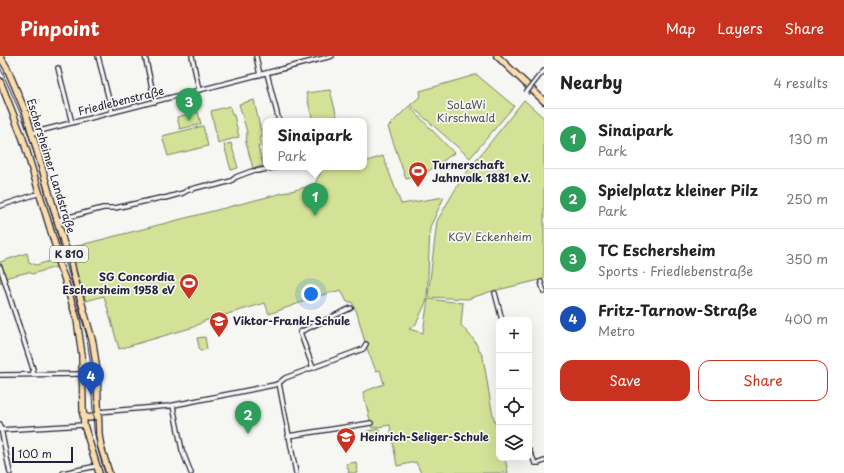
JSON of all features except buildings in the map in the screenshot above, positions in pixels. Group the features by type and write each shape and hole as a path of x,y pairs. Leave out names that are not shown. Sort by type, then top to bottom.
{"main road":[{"name":"Eschersheimer Landstraße","path":"0,56 7,68 26,113 64,244 70,256 93,343 97,371 98,413 101,447 109,473"},
{"path":"4,56 7,68"},
{"path":"497,56 544,101"},
{"name":"Eschersheimer Landstraße","path":"0,81 2,92 23,139 56,248 59,265 77,320 82,355 84,425 99,473"},
{"path":"83,414 90,418 98,413"}],"street":[{"path":"98,56 112,112"},
{"path":"145,56 156,102"},
{"path":"192,56 199,90"},
{"path":"256,56 260,75"},
{"name":"Friedlebenstraße","path":"32,134 332,56"},
{"path":"58,68 72,123"},
{"path":"526,93 544,71"},
{"path":"267,73 278,118"},
{"path":"58,220 103,208 115,208 160,198 172,197 188,190 206,185 213,186 231,181 252,171 263,170"},
{"path":"0,206 40,193"},
{"path":"0,267 33,369 33,374"},
{"path":"542,282 544,292"},
{"path":"495,293 501,317"},
{"path":"313,368 300,332 351,308"},
{"path":"98,413 173,406 279,383 285,378 363,349 366,344"},
{"path":"0,374 83,374"},
{"path":"279,383 296,473"},
{"path":"173,406 182,450 191,473"},
{"path":"288,436 371,423"},
{"path":"0,424 10,473"},
{"path":"1,430 84,425"},
{"path":"532,457 534,462 539,463 544,461"},
{"path":"63,473 96,466"}],"green space":[{"name":"SoLaWi Kirschwald","path":"477,75 514,106 470,158 410,105 421,96 420,91"},
{"path":"330,90 337,118 312,118 306,93"},
{"path":"254,100 262,137 260,138 262,145 258,147 263,166 253,168 246,143 247,132 239,104"},
{"name":"KGV Eckenheim","path":"524,100 544,118 544,279 489,292 468,299 428,297 437,221 462,178"},
{"path":"230,106 232,115 234,115 239,137 218,143 211,111"},
{"path":"409,106 454,153 423,175 406,179 388,127"},
{"path":"198,112 201,124 180,129 177,117"},
{"path":"203,126 208,146 168,156 162,136"},
{"path":"231,143 238,168 231,170 224,145"},
{"path":"383,156 401,204 444,197 430,227 427,300 416,324 409,329 423,333 428,299 463,303 461,325 474,340 483,357 496,426 496,461 506,461 508,473 421,473 416,462 397,466 390,425 372,428 363,392 384,384 380,370 376,371 366,346 357,313 352,302 347,302 341,290 322,295 269,314 265,303 204,321 194,327 119,349 104,296 86,301 69,248 314,185 322,170 367,170 367,161"},
{"path":"27,253 29,262 36,265 54,260 56,267 32,274 29,272 8,277 3,283 0,283 0,272 4,271 0,262"},
{"path":"205,337 207,349 200,351 197,338"},
{"path":"379,429 380,436 368,438 367,431"},
{"path":"356,462 357,473 348,473 349,471 346,464"}],"tram line":[{"path":"0,67 30,139 86,333 90,359 94,430 105,473"}],"place":[{"name":"TC Eschersheim","path":"189,121"},
{"name":"Turnerschaft Jahnvolk 1881 e.V.","path":"418,188"},
{"name":"Sinaipark","path":"315,216"},
{"name":"SG Concordia Eschersheim 1958 eV","path":"189,300"},
{"name":"Viktor-Frankl-Schule","path":"219,338"},
{"name":"Fritz-Tarnow-Straße","path":"91,395"},
{"name":"Spielplatz kleiner Pilz","path":"248,434"},
{"name":"Heinrich-Seliger-Schule","path":"346,454"}]}
